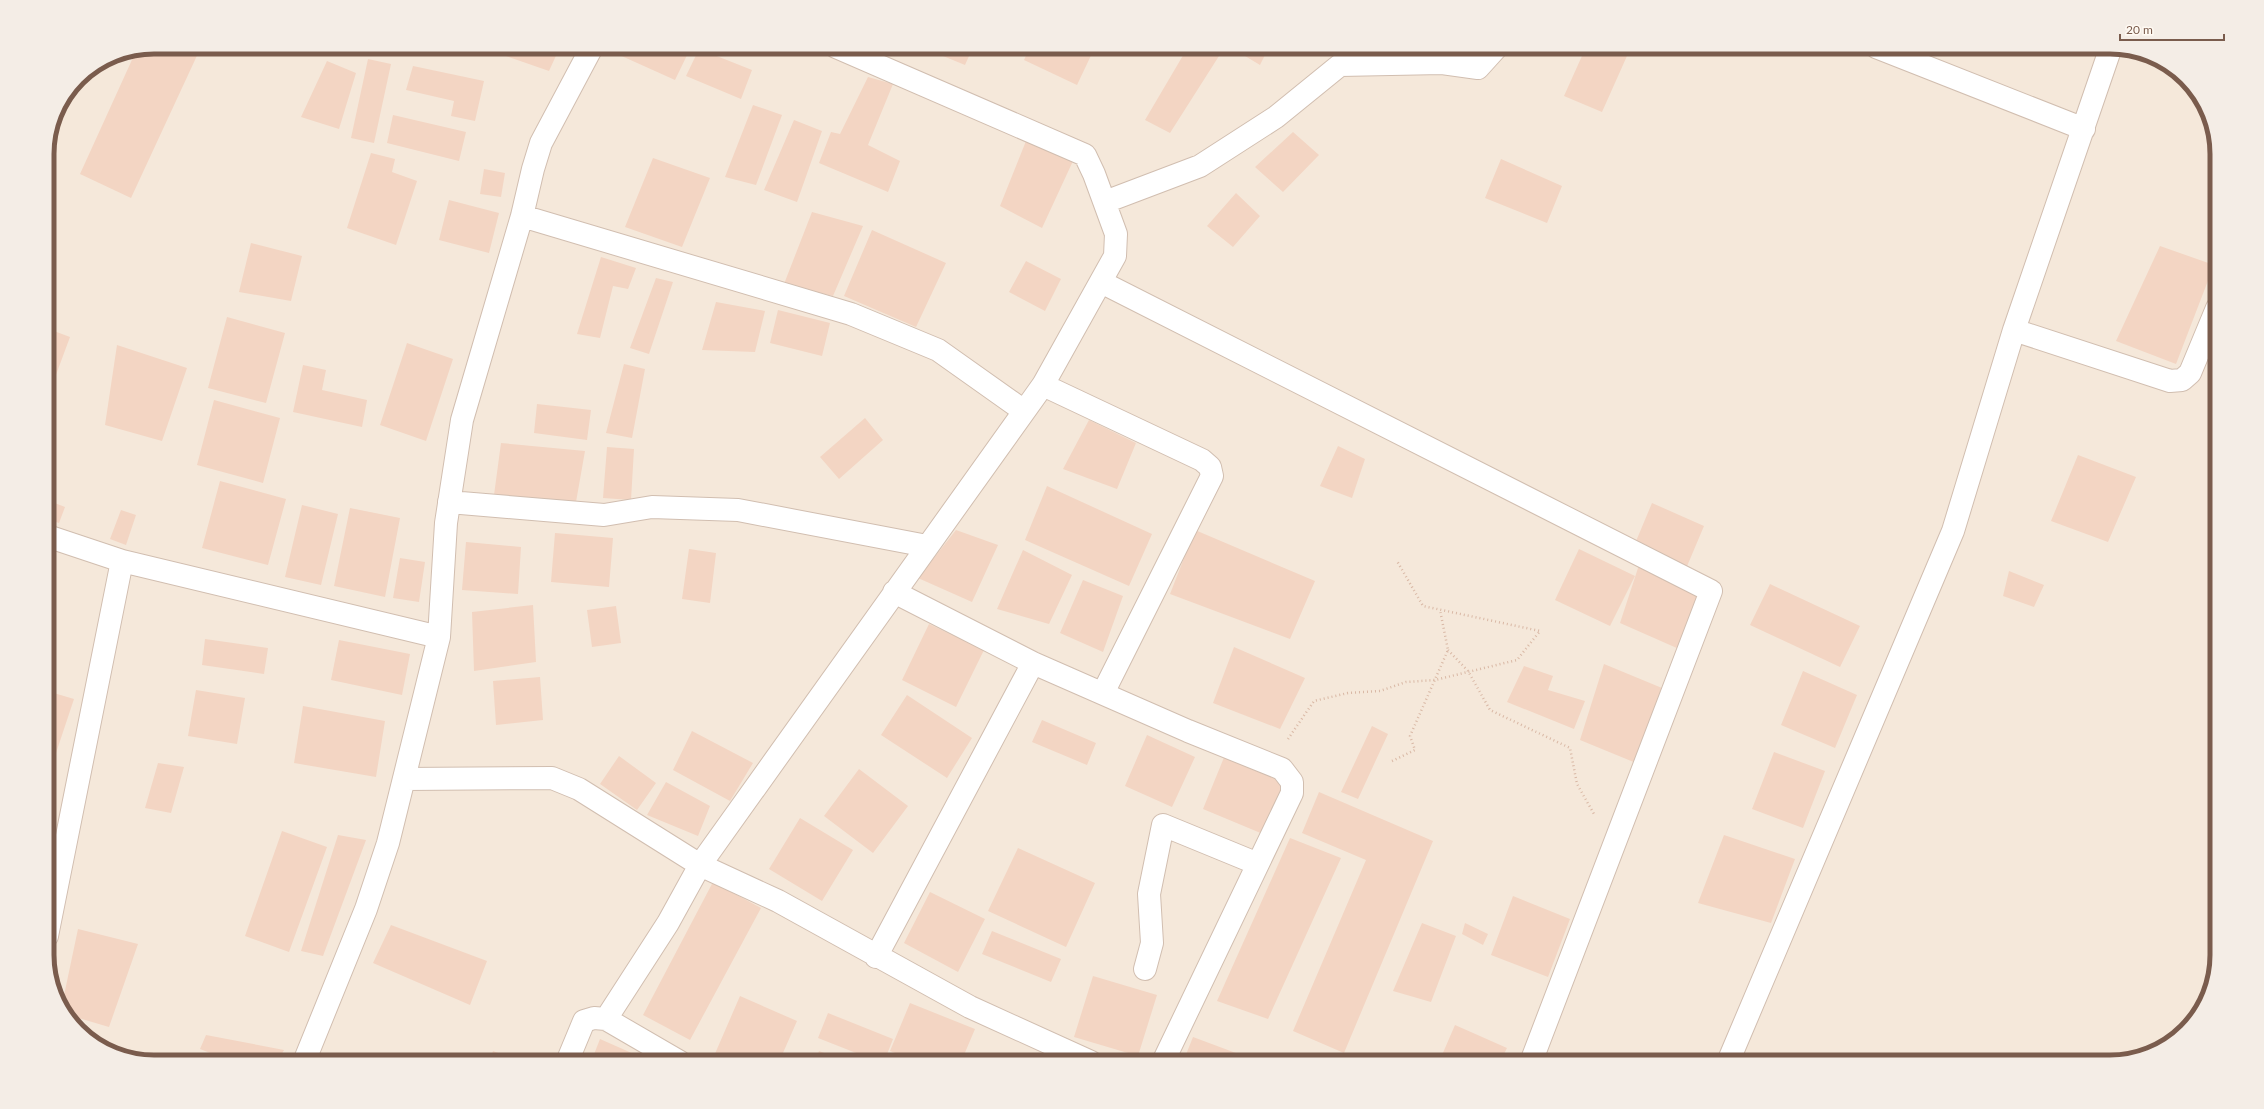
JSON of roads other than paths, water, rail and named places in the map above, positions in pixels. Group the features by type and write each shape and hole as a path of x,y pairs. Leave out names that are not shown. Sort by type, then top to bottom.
{"street":[{"path":"307,1055 366,908 388,843 439,637 449,502 462,420 522,216 541,143 588,54"},
{"path":"606,1019 668,923 700,865 1043,385 1115,256 1116,234 1105,202 1085,155 852,54"},
{"path":"1426,54 1442,63"},
{"path":"1105,202 1200,166 1276,117 1340,65 1442,63 1478,68 1491,54"},
{"path":"1894,54 2084,129"},
{"path":"1731,1055 1948,546 2014,330 2109,54"},
{"path":"522,216 851,314 938,350 1024,411"},
{"path":"1101,282 1711,591 1535,1055"},
{"path":"2014,330 2170,381 2182,380 2190,373 2210,325"},
{"path":"1043,385 1202,460 1210,467 1212,476 1103,693"},
{"path":"449,502 604,515 652,507 738,510 927,546"},
{"path":"54,538 122,561 439,637"},
{"path":"54,901 122,561"},
{"path":"894,592 1033,663 1188,731 1282,769 1292,782 1292,793 1166,1055"},
{"path":"876,957 1033,663"},
{"path":"404,779 552,778 579,789 700,865 778,901 876,957 970,1007 1053,1054"},
{"path":"1145,969 1152,944 1149,894 1163,825 1258,864"},
{"path":"570,1055 584,1021 594,1018 606,1019 668,1055"}]}
